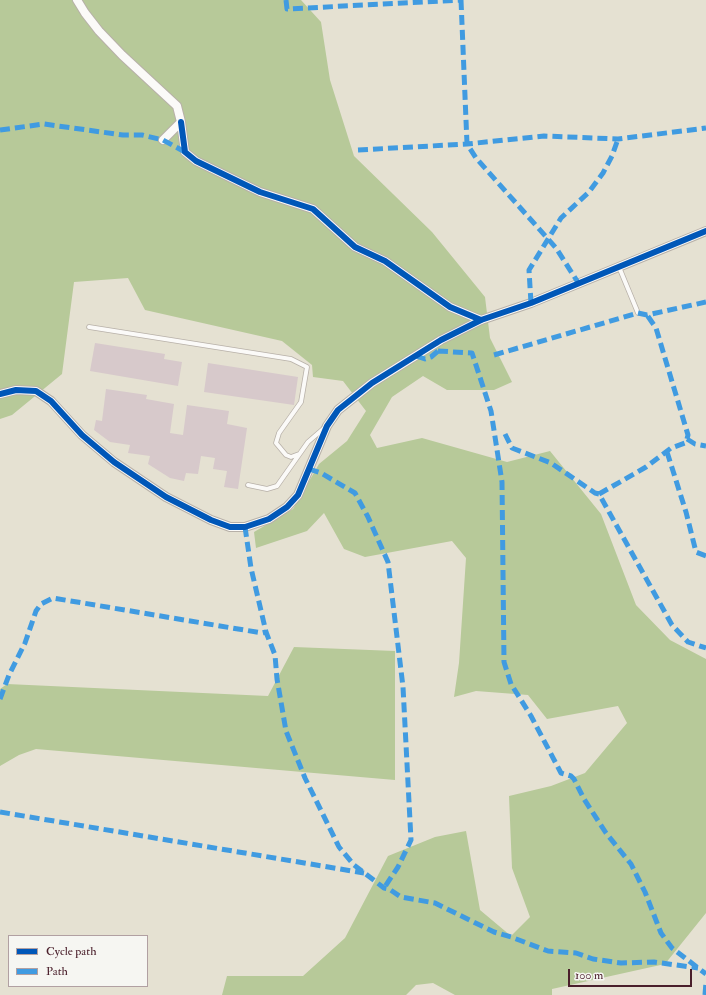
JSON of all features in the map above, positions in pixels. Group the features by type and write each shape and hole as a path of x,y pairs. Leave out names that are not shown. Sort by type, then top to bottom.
{"street":[{"path":"77,0 85,13 104,36 177,106 181,122 184,152 196,161 260,192 313,209 355,247 385,261 450,307 481,320"},
{"path":"163,140 181,122"},
{"path":"0,394 27,389 36,391 44,396 82,435 114,462 166,496 211,520 230,527 245,527 269,519 287,507 298,495 327,426 338,410 372,383 441,340 481,320 531,303 706,231"}],"lane":[{"path":"619,267 638,313"},
{"path":"89,327 290,359 307,367 301,402 279,433 276,443 286,455 291,457 299,454"},
{"path":"248,485 267,489 278,486 308,442 327,426"}],"green space":[{"path":"0,0 301,0 321,22 330,80 354,156 432,232 485,297 490,338 512,382 494,390 447,390 423,376 392,397 370,435 377,448 422,438 507,462 550,451 601,514 636,605 670,640 706,659 706,913 665,964 552,989 552,995 455,995 433,983 416,985 406,995 222,995 227,976 303,976 345,938 388,856 435,837 466,831 480,910 511,936 530,917 512,868 509,796 551,786 585,773 627,723 618,706 547,719 528,695 476,691 454,697 459,663 466,558 452,541 365,557 344,549 324,513 307,531 256,548 254,532 293,509 319,464 347,441 366,411 343,381 313,377 312,365 282,341 145,310 128,278 74,282 62,374 12,415 0,419"},
{"path":"294,647 395,651 395,780 36,749 19,755 0,766 0,689 7,684 268,696"}],"building":[{"path":"95,343 165,354 164,359 182,362 178,386 90,371"},
{"path":"208,363 298,377 294,405 204,392"},
{"path":"106,389 147,395 146,399 174,404 170,433 183,435 187,405 229,411 227,424 247,428 238,489 224,487 227,471 213,469 215,458 201,456 198,474 186,473 184,481 170,478 148,464 150,456 128,453 130,445 110,442 94,430 96,420 102,421"}],"marked path":[{"path":"286,0 287,9 461,0"},
{"path":"461,0 467,144 476,158 556,248 579,284"},
{"path":"0,130 44,124 123,135 142,135 163,140 185,152"},
{"path":"358,150 467,144 544,136 618,139 706,128"},
{"path":"531,303 529,270 561,218 589,192 603,173 612,156 618,139"},
{"path":"494,355 638,313 647,315 706,302"},
{"path":"599,494 646,467 671,448 685,443 687,439 688,435 656,328 647,315"},
{"path":"416,356 425,359 431,357 438,351 439,346"},
{"path":"438,351 472,353 491,411 502,482 504,662 511,684 531,716 561,773 571,776 574,779 584,799 606,833 631,864 645,892 661,933 672,948 706,974"},
{"path":"505,434 512,448 551,463 595,493 599,494 672,625 688,642 706,648"},
{"path":"687,439 695,444 706,446"},
{"path":"667,452 686,512 696,552 706,556"},
{"path":"309,469 321,473 355,493 368,517 388,562 403,687 411,840 398,867 384,888"},
{"path":"245,527 251,568 266,632 275,655 277,679 286,731 305,778 339,847 354,865 384,888 389,889 401,897 435,903 494,932 548,951 576,953 593,959 621,963 654,962 698,968"},
{"path":"0,699 9,675 25,643 36,611 41,604 53,598 262,633 266,632"},
{"path":"0,812 364,873"},
{"path":"705,995 706,982"}],"cycle path":[{"path":"181,122 185,152 196,161 260,192 313,209 355,247 385,261 450,307 481,320"},
{"path":"0,394 16,390 36,391 51,401 82,435 114,462 166,497 211,520 230,527 245,527 269,519 287,507 298,495 327,426 338,410 372,383 441,340 481,320 531,303 706,231"}]}
